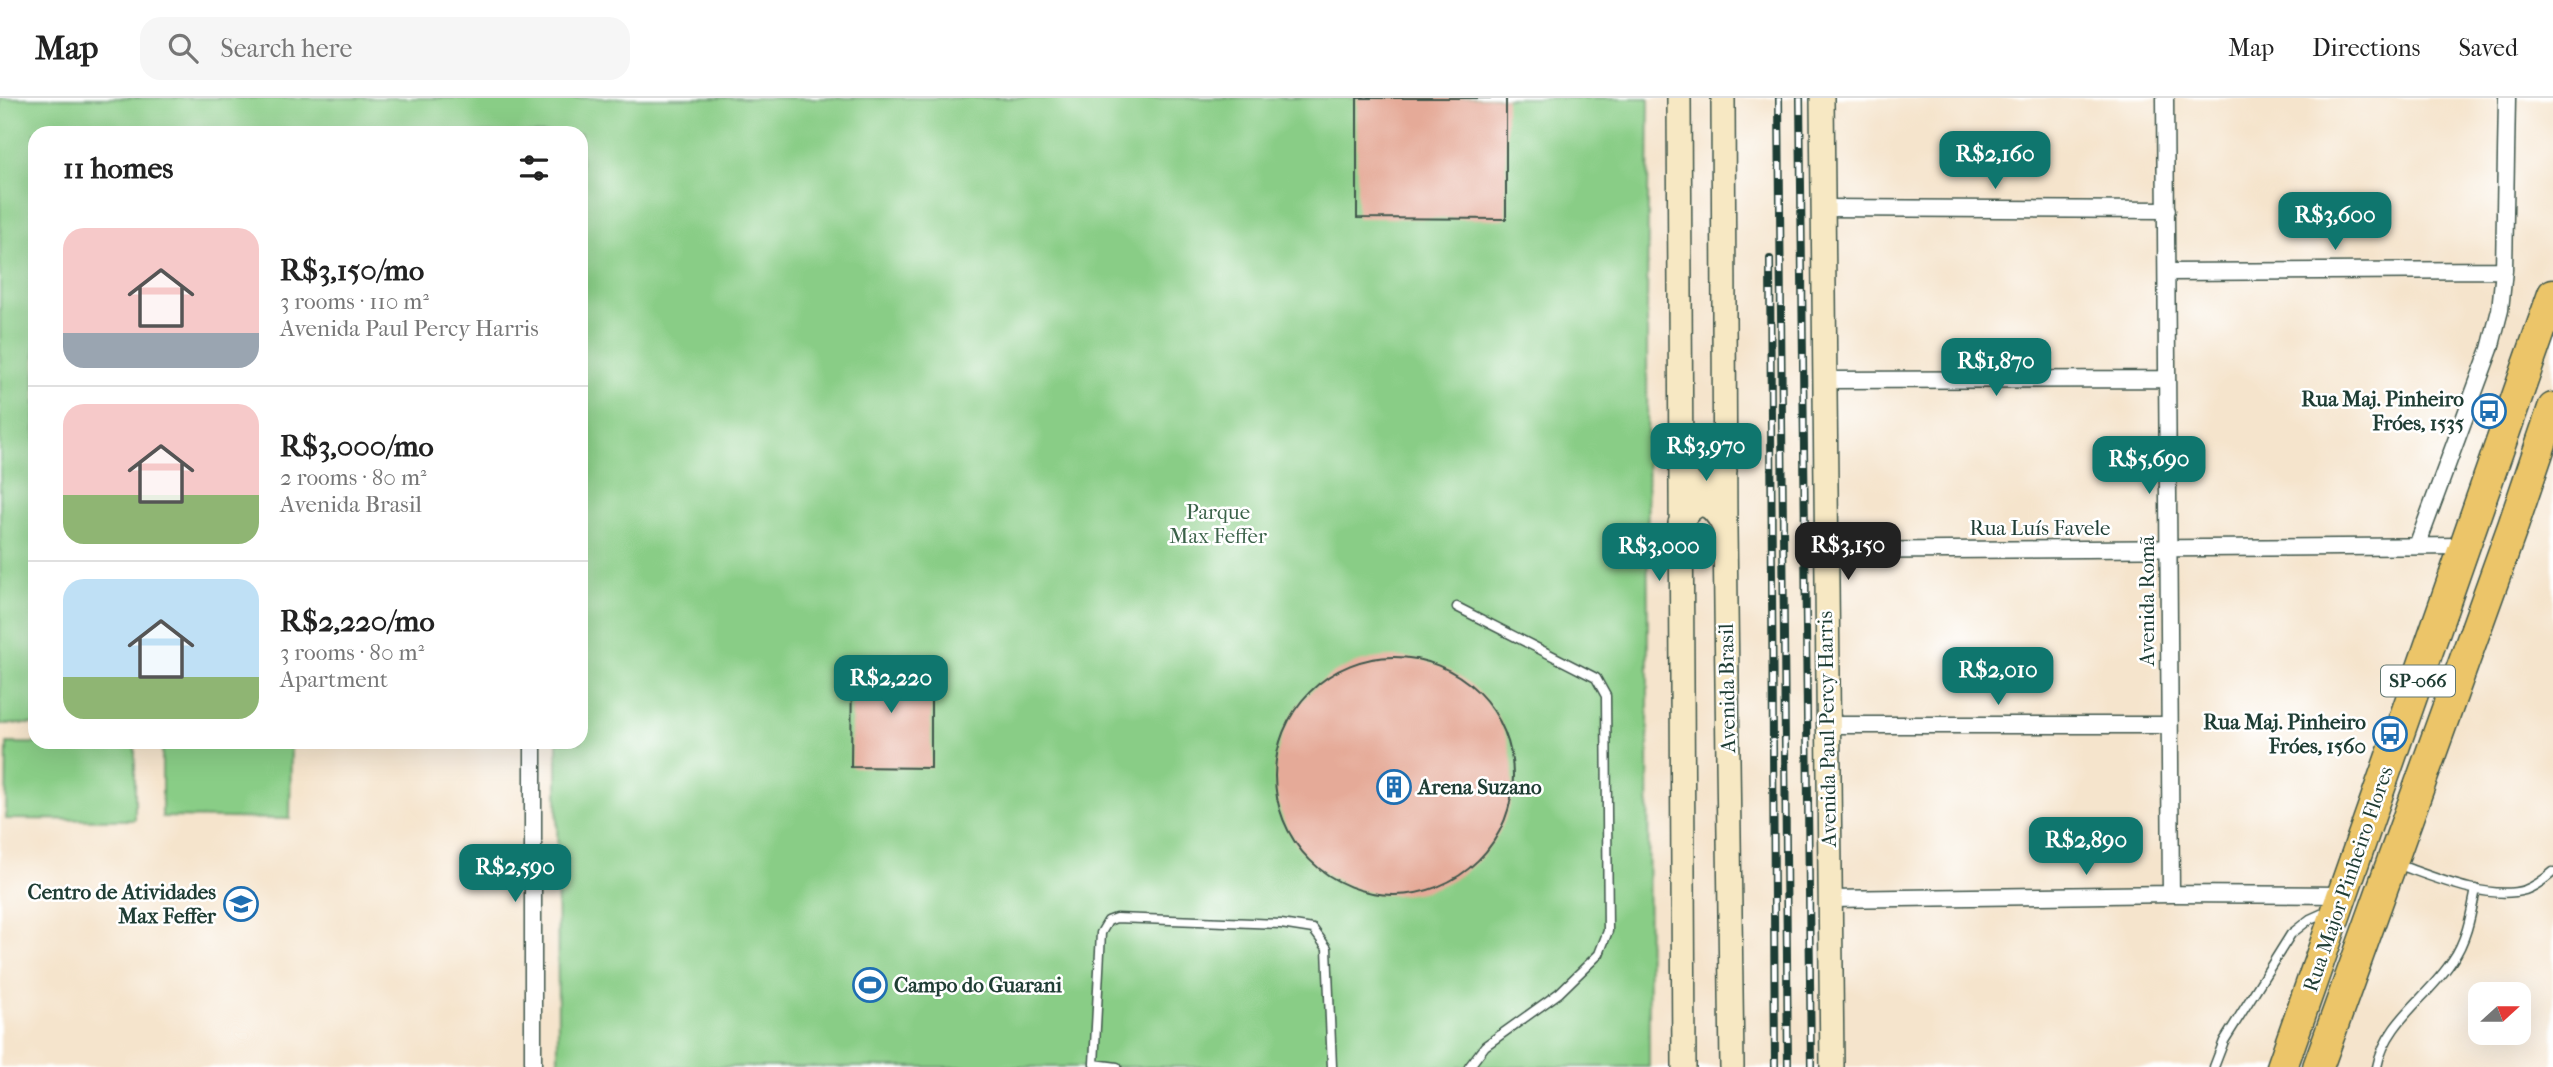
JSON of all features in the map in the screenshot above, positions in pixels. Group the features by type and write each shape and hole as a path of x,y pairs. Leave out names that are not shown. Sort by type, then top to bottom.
{"highway":[{"name":"Rua Major Pinheiro Flores","path":"2282,1067 2553,293"},
{"name":"Rua Major Pinheiro Flores","path":"2318,1067 2553,408"}],"main road":[{"path":"1679,98 1684,1067"},
{"name":"Avenida Brasil","path":"1723,98 1731,1067"},
{"name":"Avenida Paul Percy Harris","path":"1822,98 1832,1067"},
{"path":"1680,462 1689,484 1696,488 1712,486 1725,472"},
{"path":"1680,523 1693,507 1701,504 1715,511 1725,529"}],"street":[{"name":"Avenida Romã","path":"2165,98 2171,894"},
{"path":"2417,546 2490,349 2500,310 2504,270 2507,98"},
{"path":"1823,208 2167,210"},
{"path":"2167,272 2504,270"},
{"path":"1825,380 2166,379"},
{"name":"Rua Luís Favele","path":"1825,551 2466,546"},
{"path":"1827,725 2169,725"},
{"path":"533,749 533,1067"},
{"path":"1830,899 2171,894 2341,900"}],"lane":[{"path":"1457,607 1596,678 1606,696 1608,931 1599,954 1559,993 1485,1046 1469,1067"},
{"path":"2393,862 2476,889 2508,892 2525,890 2553,872"},
{"path":"2376,1067 2395,1027 2452,962 2461,945 2476,889"},
{"path":"2214,1067 2224,1041 2291,934 2341,900"},
{"path":"1116,1067 1093,1065 1101,933 1108,921 1116,918 1281,924 1313,929 1327,948 1332,1067"}],"green space":[{"name":"Parque Max Feffer","path":"0,98 1649,98 1649,1067 558,1067 557,749 588,749 588,126 28,126 28,724 0,724"},
{"path":"7,743 28,743 28,749 135,749 135,820 6,819"},
{"path":"162,749 291,749 290,819 162,817"}],"building":[{"path":"1357,98 1506,98 1506,219 1357,218"},
{"name":"Arena Suzano","path":"1394,657 1439,666 1460,677 1478,692 1493,710 1504,731 1513,776 1504,821 1493,842 1478,860 1460,875 1439,886 1394,895 1349,886 1328,875 1310,860 1295,842 1284,821 1275,776 1284,731 1295,710 1310,692 1328,677 1349,666"},
{"path":"852,662 931,663 931,768 851,767"}],"railway":[{"path":"1779,98 1788,1067"},
{"path":"1800,98 1811,1067"},
{"path":"1770,259 1775,1067"}],"place":[{"name":"Rua Maj. Pinheiro Fróes, 1535","path":"2489,411"},
{"name":"Rua Maj. Pinheiro Fróes, 1560","path":"2390,734"},
{"name":"Arena Suzano","path":"1394,787"},
{"name":"Centro de Atividades Max Feffer","path":"241,904"},
{"name":"Campo do Guarani","path":"870,985"}]}
